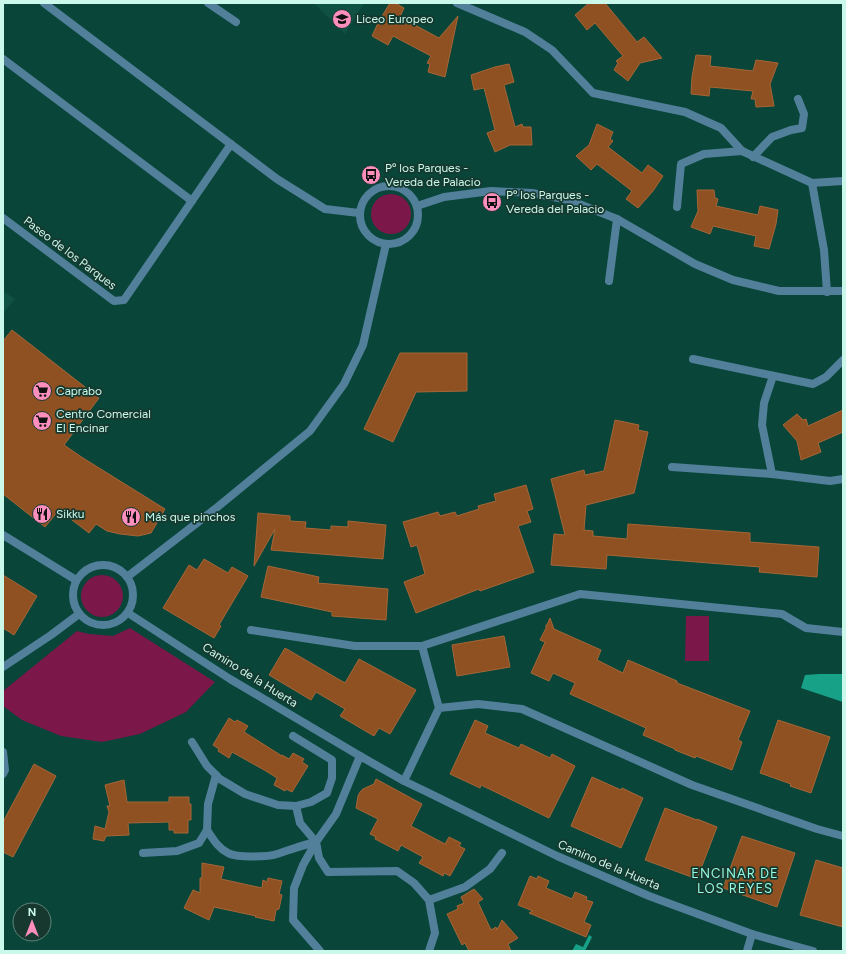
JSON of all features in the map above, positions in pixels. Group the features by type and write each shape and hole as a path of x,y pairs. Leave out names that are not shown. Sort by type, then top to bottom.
{"street":[{"path":"44,3 277,179 325,209 359,213"},
{"path":"208,3 236,22"},
{"path":"457,3 525,32 545,45 552,50 593,93 685,112 721,128 742,151 812,183 843,181"},
{"path":"3,59 192,201"},
{"path":"753,156 772,137 791,130 802,128 804,114 798,99"},
{"name":"Paseo de los Parques","path":"3,218 114,301 124,300 231,144"},
{"path":"677,207 681,164 704,154 742,151"},
{"path":"812,183 824,250 827,292"},
{"path":"396,186 405,190 412,197 417,206 418,216 416,225 411,234 404,240 395,244 377,242 369,237 360,222 359,213 362,203 367,194 376,188 396,186"},
{"path":"417,206 444,197 491,191 532,193 569,200 617,219 695,264 733,280 779,291 843,291"},
{"path":"609,282 617,219"},
{"path":"127,577 310,431 344,384 363,346 386,244"},
{"path":"693,359 813,384 826,377 843,360"},
{"path":"772,474 762,425 764,403 773,376"},
{"path":"672,467 772,474 830,481 843,479"},
{"path":"3,535 76,580"},
{"path":"107,565 118,569 127,577 132,588 133,601 128,613 120,621 109,625 98,626 87,622 79,614 73,603 72,591 76,580 84,571 95,566 107,565"},
{"path":"251,630 355,646 422,646 580,594 782,614 806,628 843,632"},
{"name":"Camino de la Huerta","path":"128,613 230,678 404,781 557,856 650,896 752,934 812,951"},
{"path":"3,667 51,635 79,614"},
{"path":"404,781 439,708 422,646"},
{"path":"439,708 478,704 522,709 692,785 817,829 843,836"},
{"path":"192,742 207,766 220,779 245,794 278,804 296,806 311,802 326,792 332,778 332,760 293,736"},
{"path":"3,752 5,770 3,774"},
{"path":"320,951 293,920 294,888 303,865 316,842 336,814 360,756"},
{"path":"143,853 177,851 199,842 207,830 208,804 216,775"},
{"path":"296,806 300,823 316,842 319,858 328,872 397,871 414,883 429,900 435,932 429,951"},
{"path":"207,830 215,842 228,854 242,857 275,855 316,842"},
{"path":"429,900 465,887 490,869 502,853"},
{"path":"747,951 752,934"}],"shaded area":[{"name":"Liceo Europeo","path":"314,3 364,3 345,34"},
{"path":"395,194 402,197 408,203 411,214 410,222 402,231 395,234 387,234 380,231 372,222 371,210 374,203 383,195"},
{"path":"3,291 15,299 3,313"},
{"path":"102,575 117,581 123,596 117,611 102,617 87,611 81,596 87,581"},
{"path":"686,616 709,616 709,661 685,661"},
{"path":"130,628 215,682 186,712 140,734 102,742 61,736 22,720 3,706 3,691 77,631 89,634 113,636"},
{"path":"843,674 843,702 801,688 805,675"},
{"path":"589,935 592,937 585,951 572,951 576,944 583,947"}],"building":[{"path":"390,3 395,3 404,8 400,17 439,38 458,16 445,77 428,72 430,64 427,63 431,56 393,36 388,45 372,36"},
{"path":"589,3 605,3 637,42 644,37 662,58 640,63 628,81 614,70 618,63 616,61 623,56 595,23 587,30 575,15"},
{"path":"696,55 711,56 710,66 753,71 756,60 778,63 770,84 774,106 756,107 755,99 751,99 753,91 710,87 709,96 691,94"},
{"path":"509,64 514,82 504,85 515,127 522,124 523,127 531,127 532,145 510,145 495,152 487,133 495,130 484,88 474,90 471,75"},
{"path":"597,124 613,132 610,139 613,141 608,147 642,173 648,165 663,176 653,191 638,208 626,199 632,191 597,164 591,170 576,156 589,145"},
{"path":"697,190 714,190 715,198 718,199 716,206 758,215 760,206 778,210 769,249 754,246 756,236 713,226 710,234 691,227 698,211"},
{"name":"Centro Comercial El Encinar","path":"12,330 99,398 64,445 165,509 151,533 138,536 120,534 107,531 96,524 89,533 59,510 45,527 3,494 3,341"},
{"path":"400,353 467,353 467,391 416,392 393,442 364,429"},
{"path":"843,410 843,432 818,443 821,452 801,460 797,441 783,425 797,414 803,420 806,419 808,426"},
{"path":"615,420 639,425 638,430 648,432 634,493 586,505 584,530 593,531 593,536 627,539 628,524 750,533 750,542 819,547 817,577 759,572 760,567 607,555 606,569 551,565 554,534 565,535 551,479 584,470 585,475 604,471"},
{"path":"526,485 533,509 527,511 531,522 518,526 534,572 480,591 479,589 416,613 404,582 425,574 417,545 411,547 403,522 438,512 440,516 455,512 457,516 479,509 478,506 496,501 494,494"},
{"path":"258,513 290,516 290,521 306,522 305,528 331,530 331,526 348,527 348,521 386,525 383,559 271,550 275,529 254,566"},
{"path":"204,559 228,573 232,567 248,576 219,625 221,626 214,638 163,608 189,565 197,570"},
{"path":"268,566 319,577 318,583 388,589 386,620 332,616 332,612 261,597"},
{"path":"3,575 37,596 14,635 3,628"},
{"path":"550,618 554,629 601,650 597,660 623,673 628,660 677,681 677,683 750,711 738,740 742,742 732,770 696,756 695,758 643,735 646,728 570,694 575,683 553,673 549,681 531,673 545,642 540,640"},
{"path":"504,636 510,667 457,676 452,645"},
{"path":"285,648 345,683 359,659 416,690 390,734 379,728 374,736 340,716 345,709 316,692 311,700 269,675"},
{"path":"229,718 235,722 237,720 248,726 244,732 282,756 289,759 293,753 304,759 302,762 308,766 292,792 286,789 285,791 274,785 277,778 232,752 229,758 218,751 219,749 213,745"},
{"path":"475,720 488,726 485,733 519,748 521,744 550,758 552,754 575,766 549,818 481,785 480,788 450,774"},
{"path":"778,720 830,737 811,793 760,773"},
{"path":"34,764 56,776 13,857 3,852 3,822"},
{"path":"592,777 621,790 622,788 643,798 621,848 571,826"},
{"path":"376,779 422,804 411,826 445,844 449,837 461,843 459,846 465,849 450,876 444,873 443,876 419,863 423,857 401,845 398,851 375,839 376,837 370,834 378,819 356,808 360,792 374,784"},
{"path":"124,780 127,802 169,802 169,797 189,797 189,804 191,804 191,820 188,820 188,833 174,833 174,830 169,830 169,822 128,823 129,835 106,836 104,841 93,839 95,826 105,829 109,812 107,806 110,806 105,785"},
{"path":"665,808 717,827 697,879 645,860"},
{"path":"742,836 795,853 777,907 723,888"},
{"path":"816,860 843,868 843,927 800,915"},
{"path":"202,863 224,867 221,879 262,888 263,880 267,882 268,878 282,881 279,894 282,895 279,909 276,910 274,921 214,907 209,920 184,908 193,890 200,893"},
{"path":"530,876 537,879 538,876 549,881 546,888 572,899 575,892 587,897 586,900 593,902 584,922 591,925 586,937 529,913 533,911 518,905"},
{"path":"474,889 483,899 478,902 491,930 496,927 497,930 502,920 518,938 508,944 511,951 469,951 465,943 462,945 447,914 458,909 457,906 464,903 461,897"}],"place":[{"name":"Liceo Europeo","path":"342,19"},
{"name":"Pº los Parques - Vereda de Palacio","path":"371,175"},
{"name":"Pº los Parques - Vereda del Palacio","path":"492,202"},
{"name":"Caprabo","path":"42,391"},
{"name":"Centro Comercial El Encinar","path":"42,421"},
{"name":"Sikku","path":"42,514"},
{"name":"Más que pinchos","path":"131,517"}],"district":[{"name":"ENCINAR DE LOS REYES","path":"735,880"}]}
